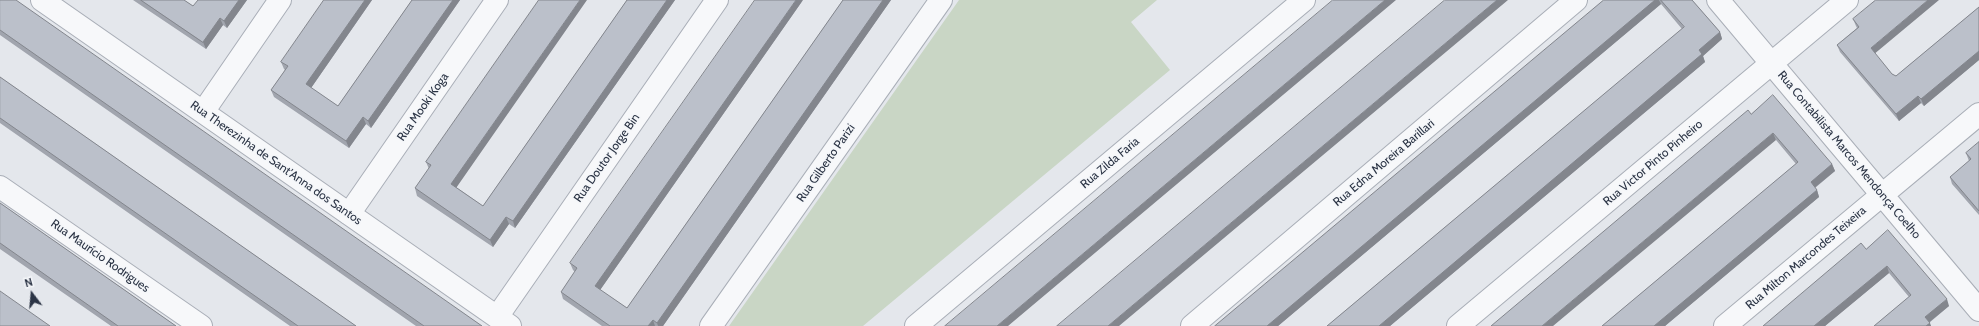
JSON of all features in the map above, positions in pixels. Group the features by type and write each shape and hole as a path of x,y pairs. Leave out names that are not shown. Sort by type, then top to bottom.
{"street":[{"name":"Rua Therezinha de Sant'Anna dos Santos","path":"42,0 66,6 203,112 504,321"},
{"path":"203,112 280,0"},
{"name":"Rua Mooki Koga","path":"349,214 497,0"},
{"name":"Rua Doutor Jorge Bin","path":"504,321 717,0"},
{"name":"Rua Gilberto Parizi","path":"712,326 940,0"},
{"name":"Rua Zilda Faria","path":"916,326 1304,0"},
{"name":"Rua Edna Moreira Barillari","path":"1192,326 1576,0"},
{"name":"Rua Contabilista Marcos Mendonça Coelho","path":"1718,0 1979,310"},
{"name":"Rua Victor Pinto Pinheiro","path":"1458,326 1847,0"},
{"name":"Rua Milton Marcondes Teixeira","path":"1725,326 1979,114"},
{"name":"Rua Maurício Rodrigues","path":"0,187 201,326"}],"green space":[{"path":"959,0 1157,0 1131,22 1170,70 863,326 729,326"}],"building":[{"path":"0,0 16,0 482,326 424,326 0,30"},
{"path":"141,0 184,0 193,6 198,0 239,0 224,21 220,18 203,42"},
{"path":"324,0 365,0 306,84 338,106 412,0 453,0 368,121 363,117 346,141 271,90 288,66 281,62"},
{"path":"539,0 580,0 451,184 483,206 627,0 667,0 513,221 506,217 490,240 415,188 431,165 426,162"},
{"path":"755,0 796,0 595,286 627,308 843,0 883,0 657,323 653,320 648,326 610,326 561,292 577,268 570,263"},
{"path":"1333,0 1385,0 997,326 945,326"},
{"path":"1445,0 1497,0 1108,326 1057,326"},
{"path":"1604,0 1655,0 1267,326 1215,326"},
{"path":"1661,0 1692,0 1720,32 1699,50 1702,54 1379,326 1327,326 1684,27"},
{"path":"1876,0 1928,0 1871,48 1892,74 1896,76 1979,7 1979,51 1921,99 1918,96 1896,114 1837,45 1859,27 1853,19"},
{"path":"0,77 356,326 298,326 0,118"},
{"path":"1773,95 1832,164 1811,182 1817,190 1654,326 1602,326 1798,162 1773,133 1542,326 1491,326 1748,110 1751,114"},
{"path":"1979,142 1979,211 1950,177 1971,159 1966,153"},
{"path":"0,203 176,326 118,326 0,243"},
{"path":"1888,230 1947,299 1925,317 1930,323 1926,326 1874,326 1911,295 1887,266 1814,326 1763,326 1861,243 1866,249"},
{"path":"0,291 50,326 0,326"}]}
